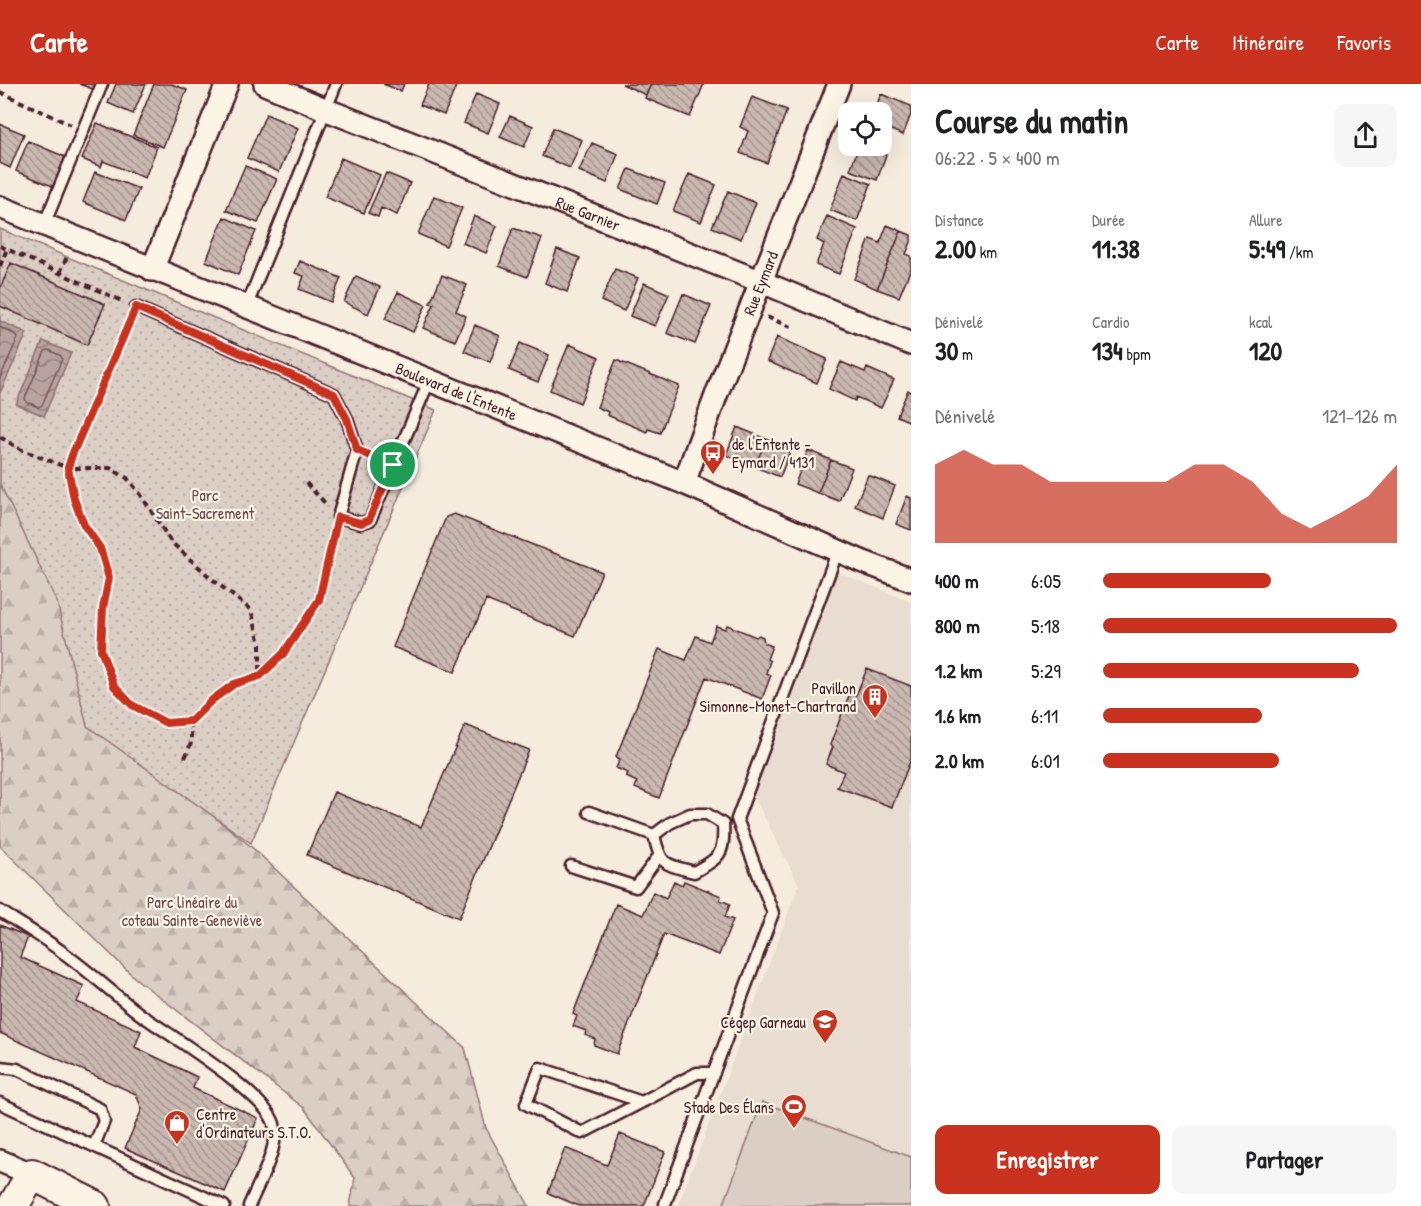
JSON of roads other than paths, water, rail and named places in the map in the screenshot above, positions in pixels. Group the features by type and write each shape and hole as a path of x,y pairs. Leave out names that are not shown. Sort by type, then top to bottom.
{"street":[{"path":"152,270 227,84"},
{"name":"Rue Garnier","path":"265,84 762,282 911,344"},
{"name":"Rue Eymard","path":"684,483 835,86"},
{"name":"Boulevard de l'Entente","path":"0,207 684,483 911,580"},
{"path":"0,1161 32,1174 61,1198 95,1206"},
{"path":"13,1206 32,1174"}],"lane":[{"path":"44,225 102,84"},
{"path":"246,308 336,84"},
{"path":"136,307 334,394 347,419 357,450 338,517 361,523 369,520 429,381"},
{"path":"665,1204 773,913 737,819 838,550"},
{"path":"589,812 654,835"},
{"path":"654,835 670,823 690,814 708,814 723,824"},
{"path":"723,824 737,819"},
{"path":"654,835 659,856 667,864 694,872 716,860 724,842 723,824"},
{"path":"571,866 636,887 659,856"},
{"path":"0,911 65,954 141,1015 213,1063 263,1106 273,1121 275,1132 272,1151 249,1206"},
{"path":"0,1067 17,1069 100,1109 104,1121 94,1146"},
{"path":"642,1102 540,1068 526,1104 582,1133 642,1102 697,1073 714,1073"},
{"path":"0,1103 224,1206"}],"water":[{"path":"0,321 27,333 0,393"},
{"path":"43,341 71,353 44,416 16,404"}],"place":[{"name":"de l'Entente - Eymard / 4131","path":"713,476"},
{"name":"Pavillon Simonne-Monet-Chartrand","path":"875,720"},
{"name":"Cégep Garneau","path":"825,1045"},
{"name":"Stade Des Élans","path":"794,1130"},
{"name":"Centre d'Ordinateurs S.T.O.","path":"177,1146"}],"park label":[{"name":"Parc Saint-Sacrement","path":"205,504"},
{"name":"Parc linéaire du coteau Sainte-Geneviève","path":"192,911"}]}
